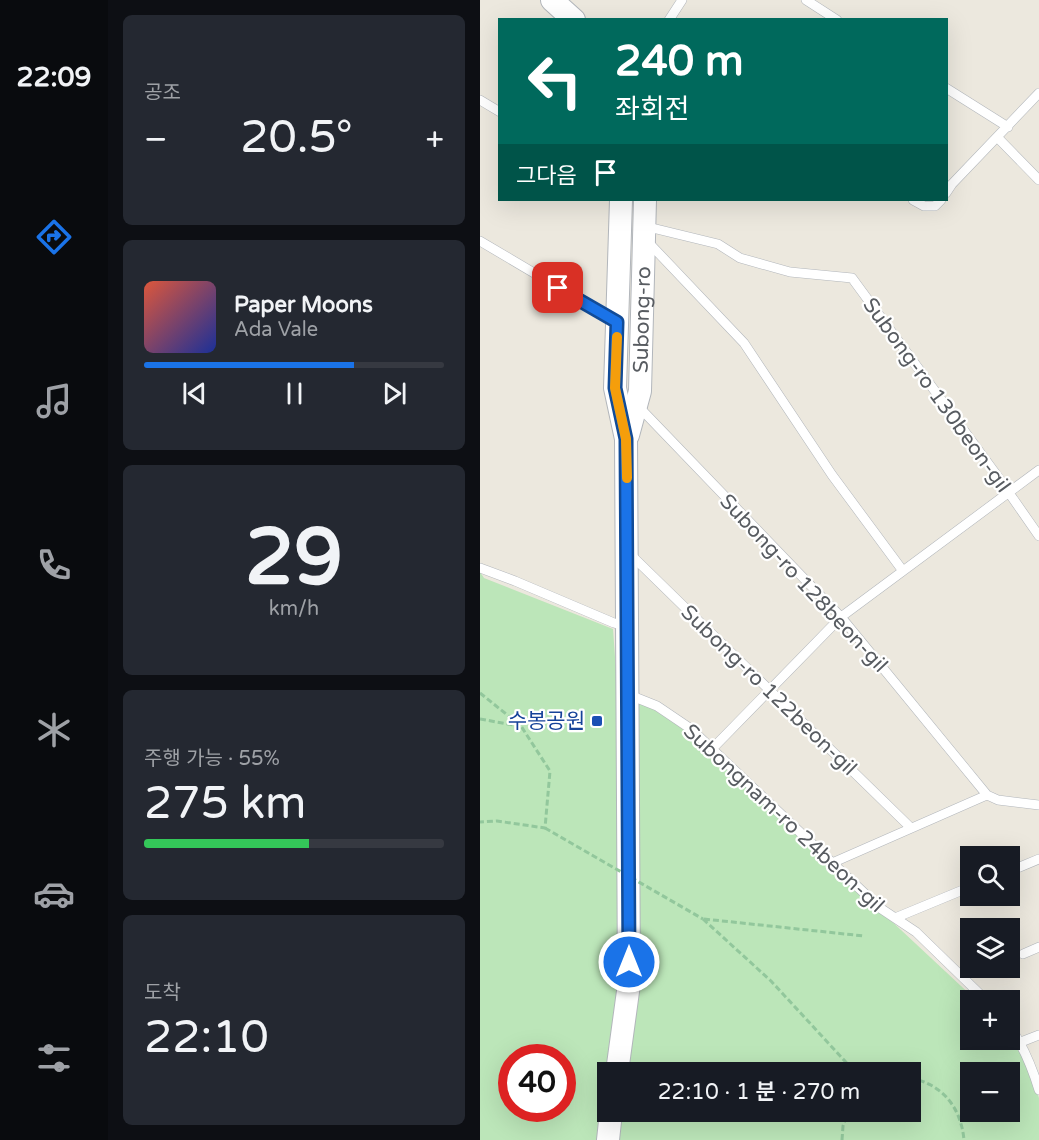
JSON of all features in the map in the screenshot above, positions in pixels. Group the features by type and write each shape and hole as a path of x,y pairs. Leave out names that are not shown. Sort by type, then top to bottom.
{"street":[{"path":"552,0 572,18"},
{"name":"Subong-ro","path":"618,1062 629,984 626,439 615,388 621,201"},
{"name":"Subong-ro","path":"626,439 640,391 645,201"},
{"path":"608,1140 610,1122"}],"lane":[{"path":"670,18 682,0"},
{"path":"806,0 834,18"},
{"path":"948,89 1008,127"},
{"path":"948,190 1039,93"},
{"path":"480,100 498,111"},
{"path":"998,138 1039,180"},
{"path":"915,201 924,206 935,206 940,201"},
{"path":"644,232 744,343 832,475 903,571"},
{"name":"Subong-ro 130beon-gil","path":"644,232 718,244 740,258 790,273 852,278 1039,536"},
{"path":"480,241 617,322"},
{"name":"Subong-ro 128beon-gil","path":"636,404 841,617 987,795"},
{"path":"712,749 841,617 1039,470"},
{"name":"Subong-ro 122beon-gil","path":"627,551 911,828"},
{"path":"480,568 515,580 614,624 627,627"},
{"name":"Subongnam-ro 24beon-gil","path":"627,694 657,706 691,729 880,908 916,932 976,990"},
{"path":"832,862 987,795 998,800 1039,805"},
{"path":"1020,867 1039,859"},
{"path":"895,918 960,891"},
{"path":"1023,954 1039,947"},
{"path":"1039,1035 1021,1042 1039,1090"}],"path":[{"path":"480,693 521,726 550,771 545,828"},
{"path":"480,719 521,726"},
{"path":"480,822 497,821 545,828 703,919 771,981 846,1062"},
{"path":"703,919 864,936"},
{"path":"921,1081 945,1094 954,1105 961,1120 964,1140"},
{"path":"842,1140 844,1122"}],"green space":[{"path":"480,572 484,578 613,629 617,685 692,735 965,990 960,990 960,1050 1020,1050 1021,1042 1039,1098 1039,1140 480,1140"}],"slow traffic":[{"path":"617,337 615,388 626,439 627,478"}],"place":[{"name":"수봉공원","path":"597,721"}],"route":[{"path":"558,288 617,322 615,388 626,439 629,962"}]}
